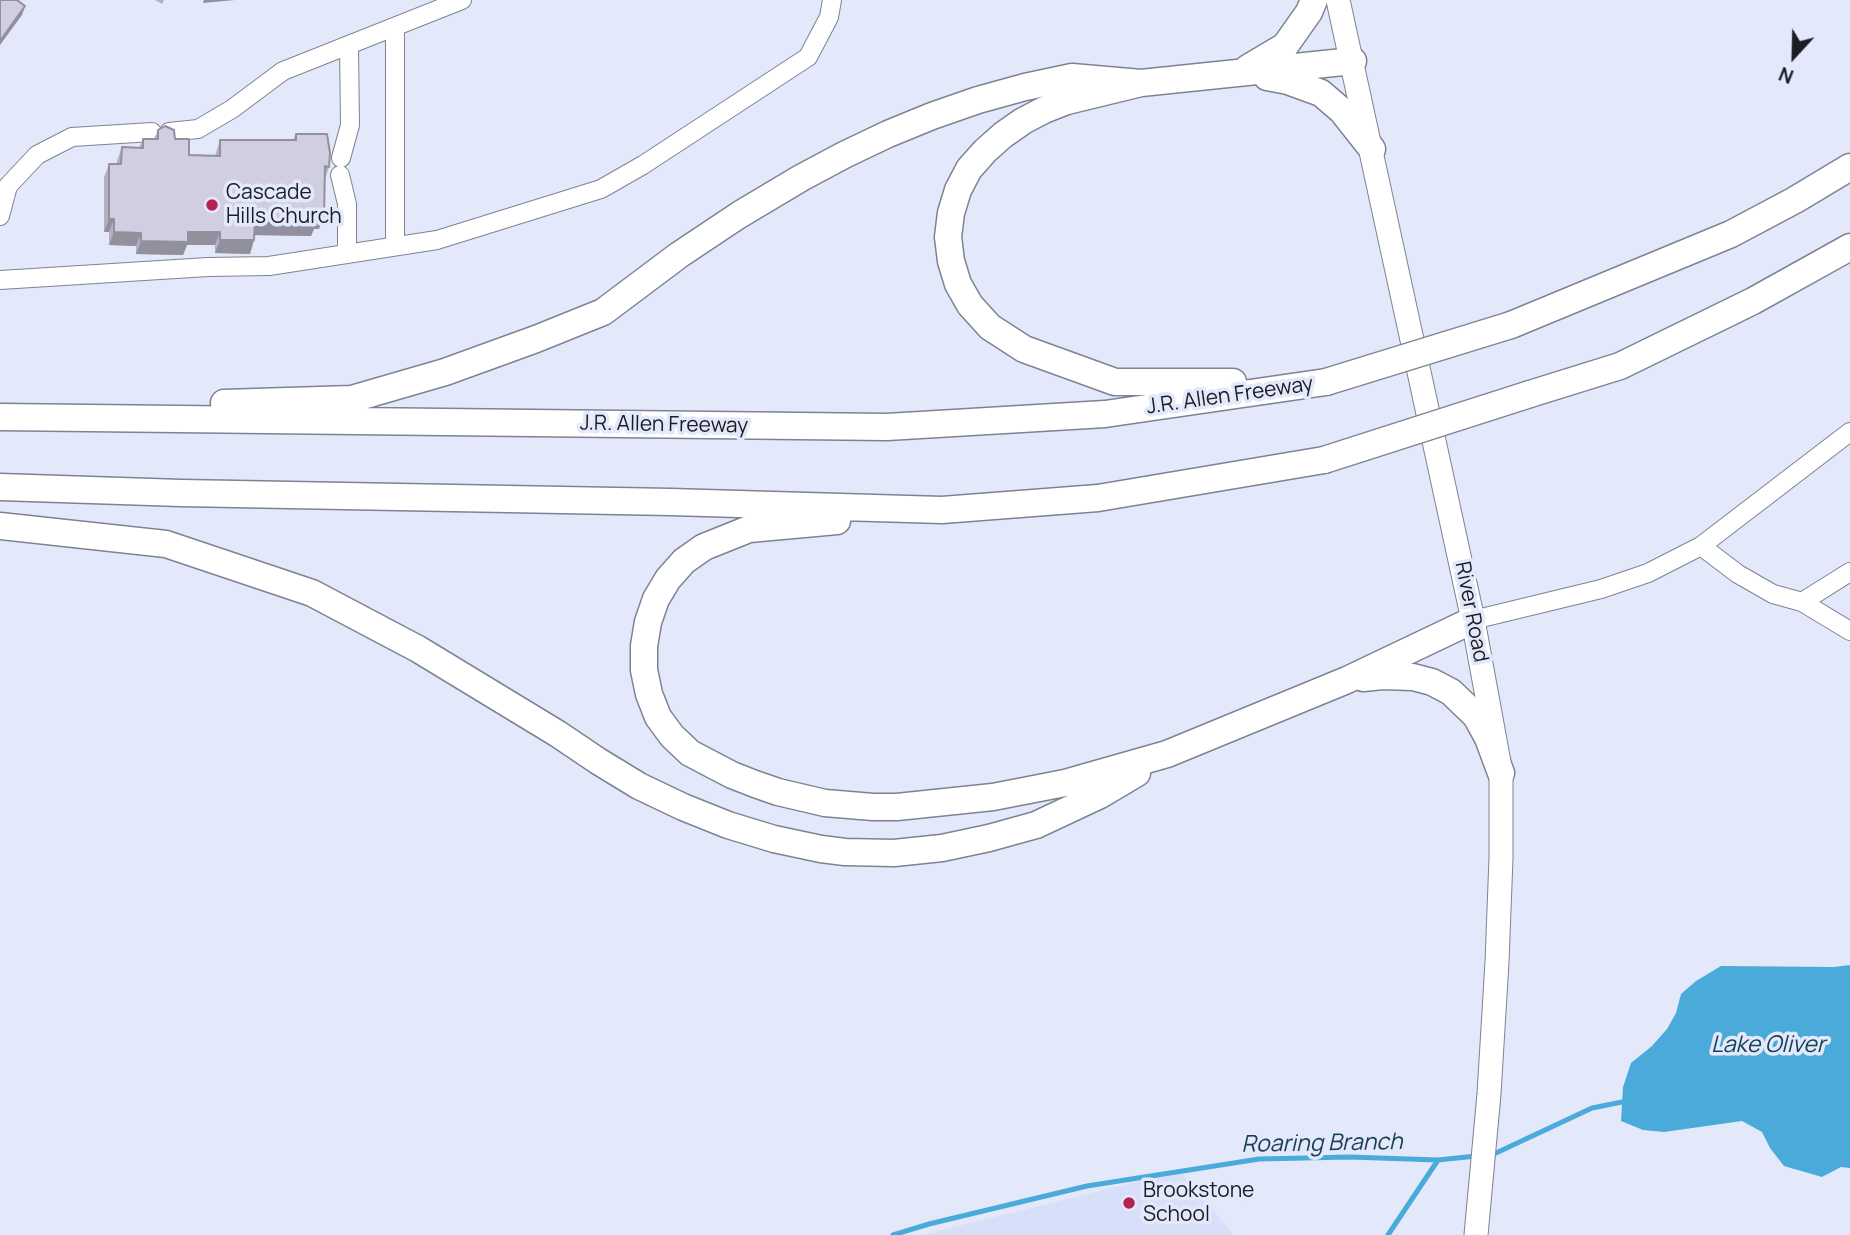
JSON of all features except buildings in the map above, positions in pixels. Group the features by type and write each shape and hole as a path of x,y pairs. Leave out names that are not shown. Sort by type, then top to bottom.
{"highway":[{"path":"1241,73 1284,46 1309,12 1314,0"},
{"path":"1353,61 1140,83 1067,101 1023,121 1003,135 969,169 958,190 951,213 948,237 951,261 958,284 970,305 986,324 1024,349 1115,382 1326,382 1511,325 1731,234 1850,167"},
{"path":"1241,73 1288,81 1321,93 1342,111 1372,149"},
{"path":"0,409 352,399 445,372 603,312 679,255 791,184 844,155 932,116 1002,94 1072,77 1140,83"},
{"path":"1474,620 1347,680 1167,754 1065,783 945,803 873,807 825,803 801,798 733,775 690,752 672,736 658,717 644,670 648,622 656,599 668,579 684,561 704,547 749,529 1098,498 1324,460 1620,366 1753,301 1850,247"},
{"name":"J.R. Allen Freeway","path":"0,417 887,427 1105,414 1326,382"},
{"path":"0,487 942,510"},
{"path":"0,526 166,544 312,593 418,649 639,786 728,825 821,849 894,853 942,848 989,838 1036,825 1100,795 1167,754"},
{"path":"1347,680 1382,676 1413,677 1432,682 1451,692 1476,716 1488,737 1501,774"}],"main road":[{"name":"River Road","path":"1338,0 1474,620 1501,774 1497,962 1489,1094 1476,1235"}],"street":[{"path":"0,216 8,186 37,155 72,137 198,129 283,71 462,0"},
{"path":"0,280 208,267 269,266 437,240 601,189 643,165 808,57 829,17 832,0"},
{"path":"395,27 395,246"},
{"path":"347,254 346,204 340,167 351,125 349,45"},
{"path":"1474,620 1601,589 1648,573 1702,547 1850,432"},
{"path":"1702,547 1738,574 1773,594 1802,603 1850,631"},
{"path":"1802,603 1850,572"}],"shaded area":[{"name":"Brookstone School","path":"1180,1171 1234,1235 922,1235"}],"water":[{"name":"Lake Oliver","path":"1850,965 1850,1168 1841,1167 1822,1177 1784,1166 1762,1132 1742,1121 1664,1132 1643,1130 1621,1121 1623,1087 1631,1063 1667,1029 1676,1013 1681,994 1696,981 1721,966"}],"waterway":[{"name":"Roaring Branch","path":"1489,1154 1592,1108 1622,1102"},
{"name":"Roaring Branch","path":"893,1235 1087,1186 1259,1159 1349,1157 1438,1160 1476,1156"},
{"path":"1388,1235 1438,1160"}],"place":[{"name":"Cascade Hills Church","path":"212,205"},
{"name":"Brookstone School","path":"1129,1203"}]}
